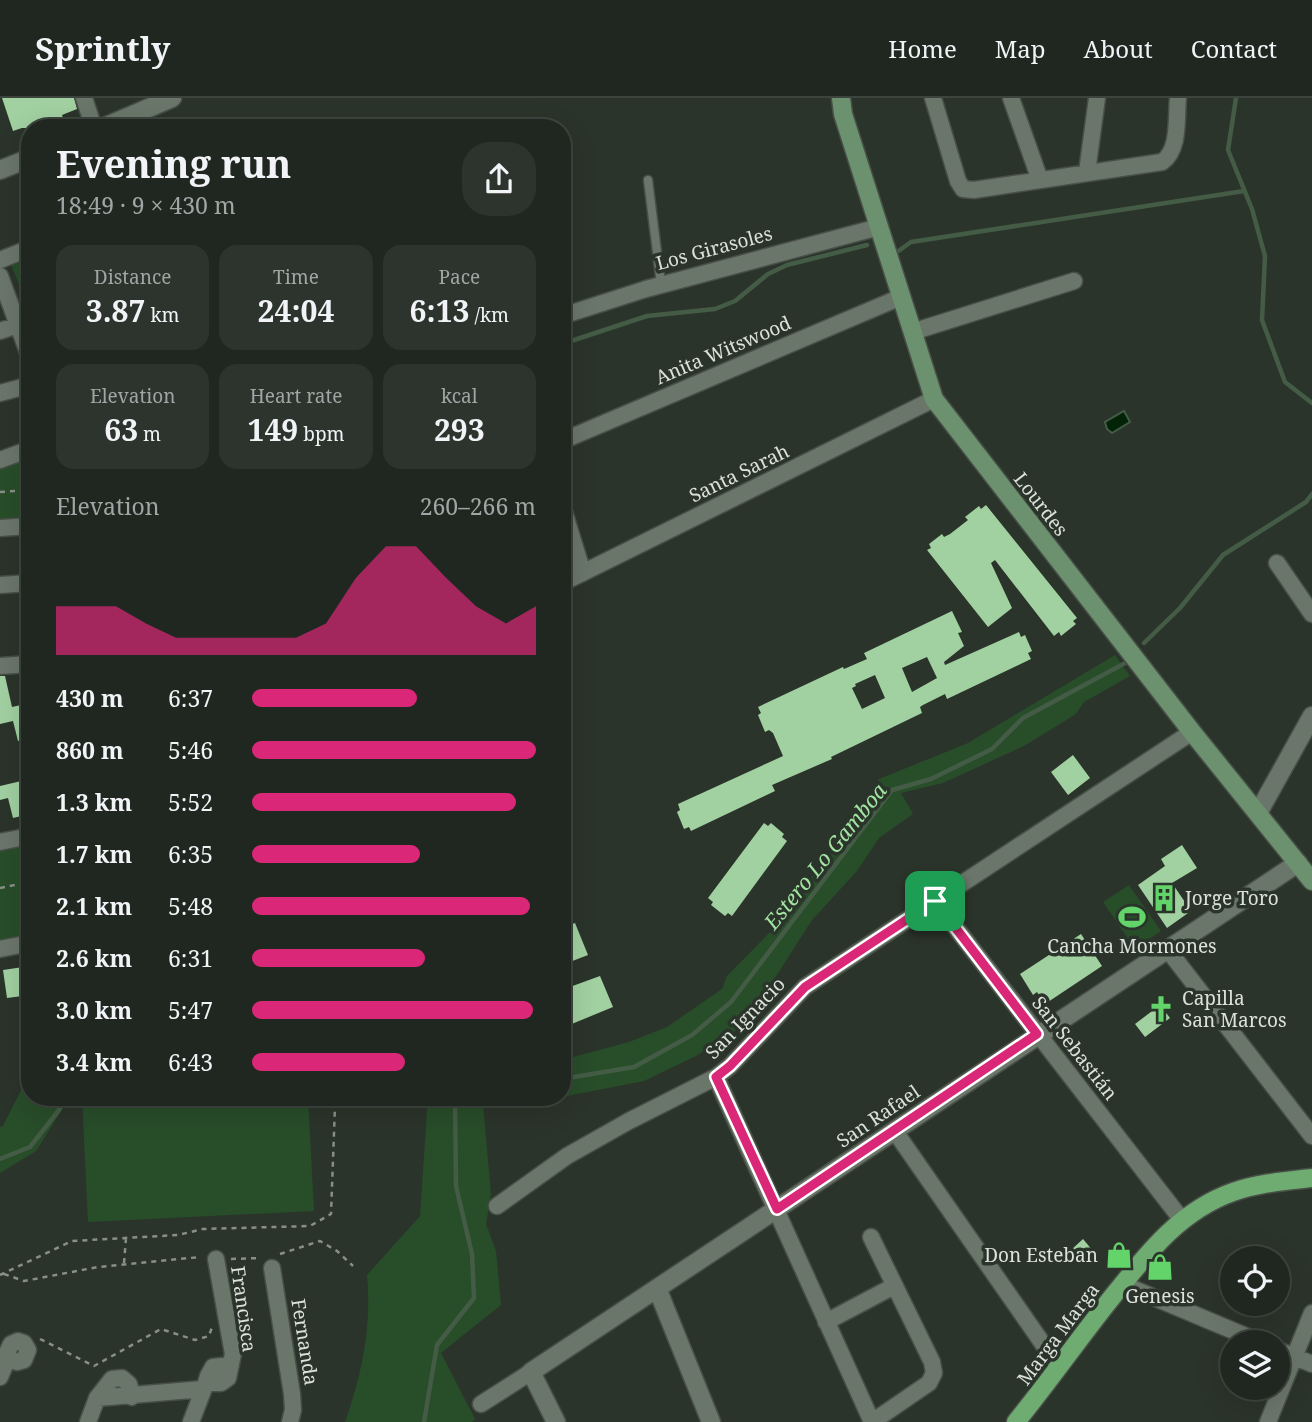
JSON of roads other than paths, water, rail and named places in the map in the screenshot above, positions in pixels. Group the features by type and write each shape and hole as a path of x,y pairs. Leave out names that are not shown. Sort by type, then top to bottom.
{"main road":[{"name":"Lourdes","path":"841,98 843,114 934,399 1192,732 1312,881"},
{"name":"Marga Marga","path":"1016,1422 1076,1341 1151,1248 1182,1220 1211,1201 1234,1191 1312,1178"}],"street":[{"path":"84,98 91,119"},
{"path":"136,119 172,98"},
{"path":"933,98 958,181 963,189 974,190 1162,162 1170,157 1174,145 1178,98"},
{"path":"1012,98 1040,180"},
{"path":"1087,172 1097,98"},
{"path":"0,170 21,162"},
{"name":"Los Girasoles","path":"571,313 661,284 879,227"},
{"path":"0,260 21,252"},
{"path":"0,275 21,333"},
{"path":"912,332 1074,281"},
{"name":"Anita Witswood","path":"571,437 901,297"},
{"path":"0,331 18,325"},
{"path":"0,393 21,387"},
{"name":"Santa Sarah","path":"571,579 934,399"},
{"path":"0,460 21,452"},
{"path":"0,528 21,527"},
{"path":"571,534 583,573"},
{"path":"1277,563 1312,614"},
{"path":"0,585 21,584"},
{"path":"0,666 21,665"},
{"path":"1258,813 1312,716"},
{"name":"San Ignacio","path":"497,1206 567,1156 716,1077 730,1066 805,987 1192,732"},
{"path":"0,842 21,838"},
{"name":"San Rafael","path":"481,1404 1298,863"},
{"name":"San Sebastián","path":"935,901 1182,1220"},
{"path":"0,950 21,945"},
{"path":"1168,950 1312,1136"},
{"path":"716,1077 872,1422 929,1383 934,1373 932,1362 872,1237"},
{"path":"894,1130 1059,1367"},
{"name":"Francisca","path":"205,1386 213,1367 231,1365 233,1354 216,1259"},
{"name":"Fernanda","path":"273,1260 292,1394 293,1410 290,1422"},
{"path":"1122,1284 1231,1330"},
{"path":"827,1322 894,1286"},
{"path":"657,1288 711,1422"},
{"path":"1268,1422 1312,1313"},
{"path":"1290,1355 1312,1364"},
{"path":"0,1377 8,1358"},
{"path":"531,1371 556,1422"},
{"path":"88,1422 97,1398 112,1379 122,1378 129,1384 132,1397 205,1386 191,1422"}],"lane":[{"path":"648,180 661,284"}],"waterway":[{"name":"Estero Lo Gamboa","path":"1236,98 1228,150 1252,209 1265,256 1262,320 1285,382 1312,403"},
{"path":"897,252 911,242 1244,191"},
{"path":"571,341 647,316 715,309 735,301 768,274 787,265 867,245"},
{"name":"Estero Lo Gamboa","path":"1144,643 1180,608 1223,555 1306,502 1312,494"},
{"name":"Estero Lo Gamboa","path":"571,1078 634,1067 692,1035 731,1002 892,790 931,779 992,749 1023,718 1127,662"},
{"name":"Estero Lo Gamboa","path":"0,1159 30,1147 61,1106"},
{"path":"424,1422 437,1345 474,1298 472,1254 456,1186 455,1106"}],"place":[{"name":"Jorge Toro","path":"1164,898"},
{"name":"Cancha Mormones","path":"1132,917"},
{"name":"Capilla San Marcos","path":"1161,1009"},
{"name":"Don Esteban","path":"1119,1255"},
{"name":"Genesis","path":"1160,1267"}]}
